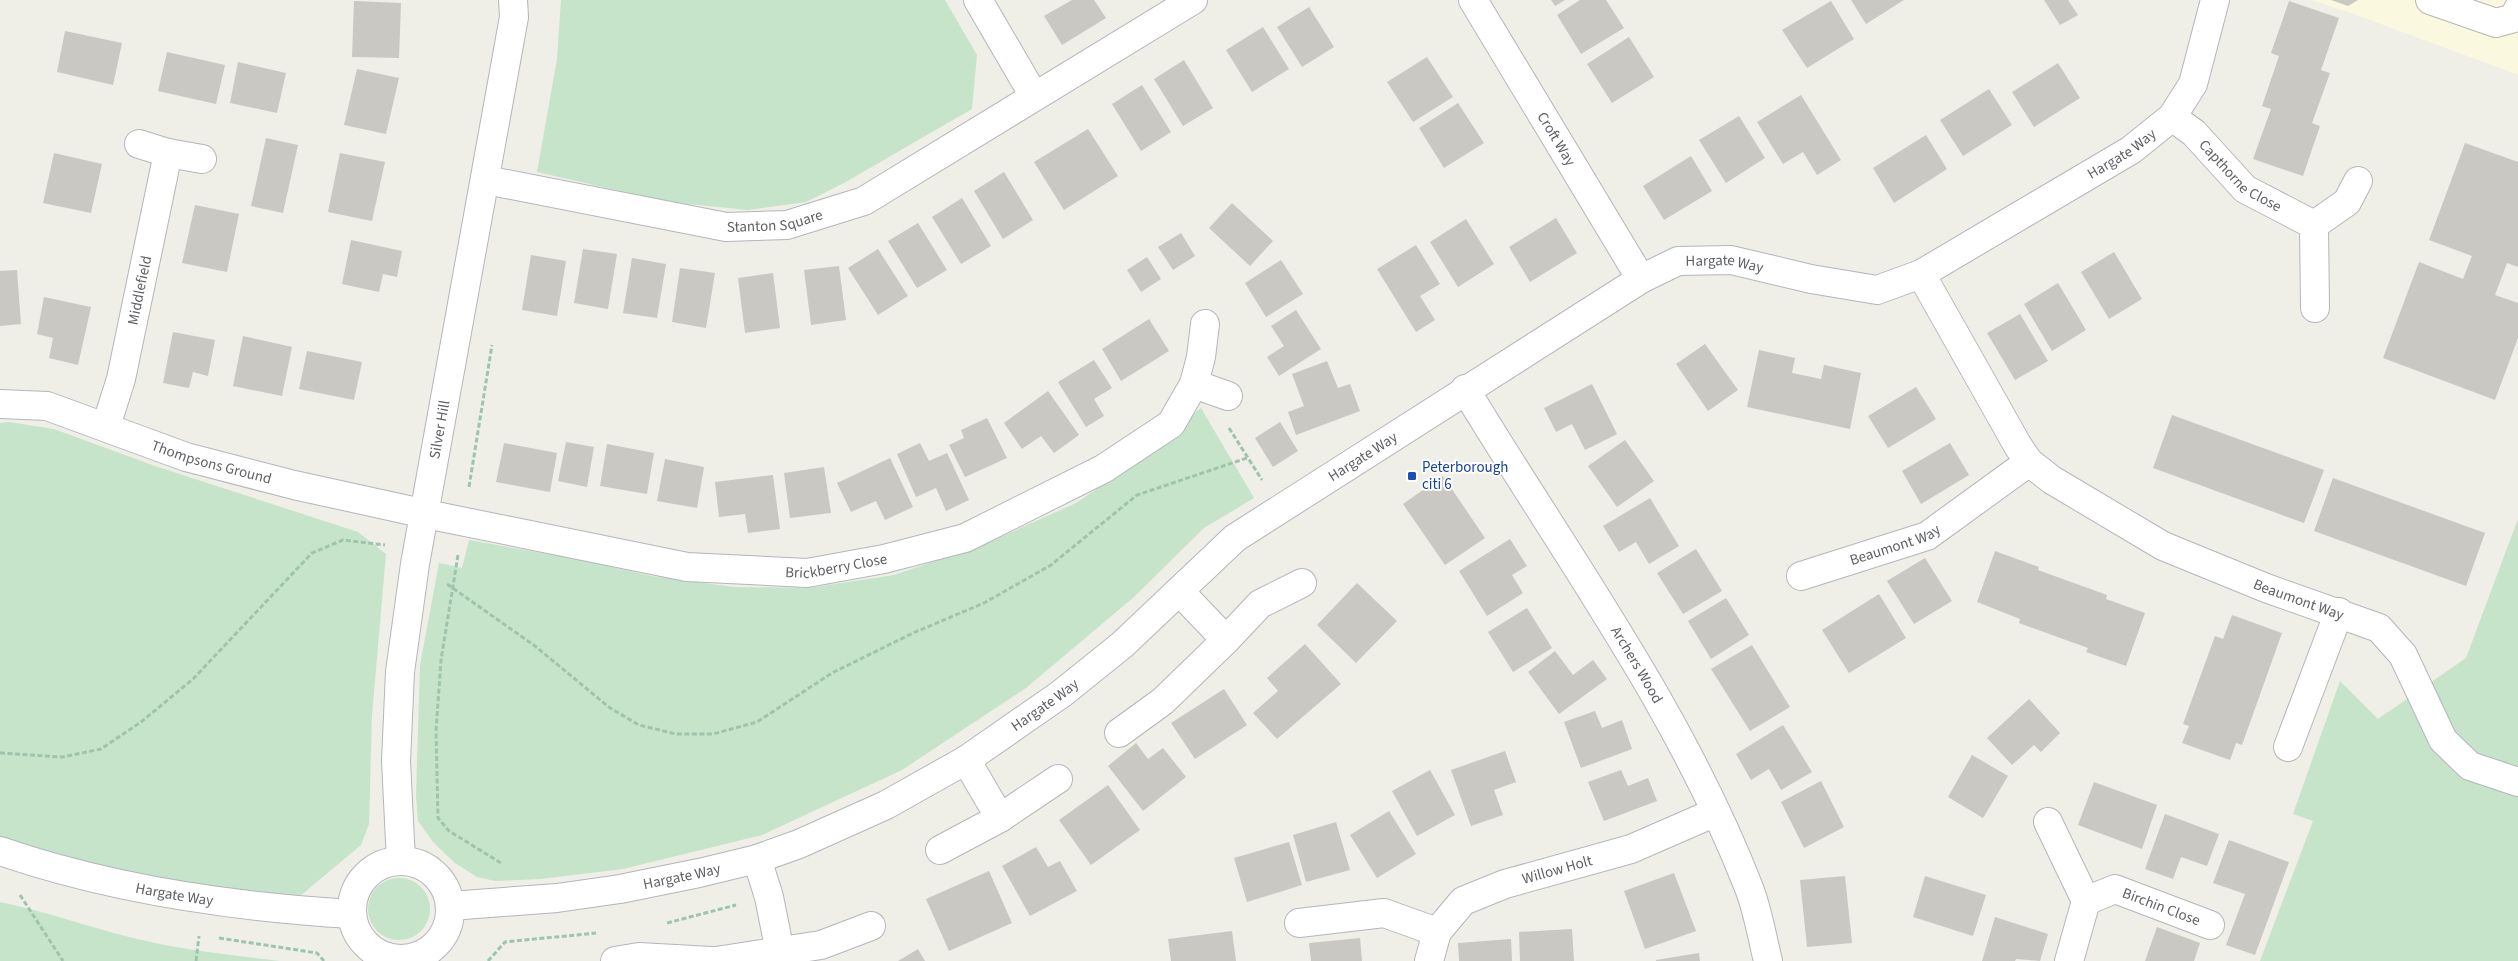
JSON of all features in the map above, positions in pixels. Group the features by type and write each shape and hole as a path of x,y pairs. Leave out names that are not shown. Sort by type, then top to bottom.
{"street":[{"name":"Silver Hill","path":"401,861 396,761 400,672 416,564 514,17 513,0"},
{"path":"978,0 1034,96"},
{"name":"Stanton Square","path":"486,180 726,227 787,225 864,201 1193,0"},
{"name":"Croft Way","path":"1473,0 1641,279"},
{"name":"Hargate Way","path":"450,906 558,898 620,890 757,859 800,844 886,805 966,760 1061,694 1122,645 1234,538 1465,389 1641,279 1678,261 1731,260 1811,279 1878,290 1921,274 2131,150 2172,117 2193,84 2215,0"},
{"path":"2430,0 2496,23 2514,18 2518,9"},
{"name":"Capthorne Close","path":"2172,117 2194,133 2245,189 2314,225"},
{"path":"139,144 168,153 202,159"},
{"name":"Middlefield","path":"106,426 121,379 168,153"},
{"path":"2315,308 2314,225 2347,202 2358,181"},
{"name":"Beaumont Way","path":"1921,274 2018,446 2029,462 2052,480 2163,546 2266,588 2339,612 2379,628 2404,655 2443,740 2470,766 2518,782"},
{"name":"Brickberry Close","path":"426,514 687,567 808,573 884,559 965,538 1103,469 1172,424 1209,389 1201,358 1205,324"},
{"name":"Archers Wood","path":"1465,389 1636,660 1716,812 1750,890 1768,961"},
{"name":"Thompsons Ground","path":"0,404 47,406 106,426 186,457 294,485 426,514"},
{"name":"Beaumont Way","path":"1801,576 1927,536 2029,462"},
{"path":"1119,734 1162,701 1226,640 1260,604 1302,583"},
{"path":"1179,591 1226,640"},
{"path":"2288,747 2339,612"},
{"path":"966,760 1000,818"},
{"path":"940,850 1000,818 1058,779"},
{"name":"Willow Holt","path":"1429,961 1437,932 1463,901 1505,884 1631,849 1716,812"},
{"path":"2048,822 2086,901 2069,961"},
{"name":"Hargate Way","path":"0,851 106,882 290,910 352,914"},
{"path":"757,859 769,896 780,952"},
{"path":"401,861 415,864 434,874 446,892 450,906 448,921 443,935 432,947 419,955 404,960 389,957 375,951 364,942 356,929 352,914 353,901 365,877 375,868 401,861"},
{"name":"Birchin Close","path":"2086,901 2115,889 2210,925"},
{"path":"1299,923 1384,913 1437,932"},
{"path":"716,961 821,945 870,926"},
{"path":"615,961 639,957 711,961"}],"path":[{"path":"1209,389 1247,458 1280,507"},
{"path":"0,753 62,757 101,749 141,722 193,679 312,553 343,540 375,542 388,545 535,646 610,708 639,725 676,734 713,734 757,722 832,673 914,633 984,603 1051,565 1137,495 1247,458"},
{"path":"19,894 31,908 63,961"},
{"path":"666,923 769,896"},
{"path":"488,961 505,942 606,931"},
{"path":"196,961 200,936"}],"shaded area":[{"path":"2311,0 2518,0 2518,75 2362,17"}],"green space":[{"path":"561,0 945,0 977,55 972,109 844,183 806,202 748,210 668,202 537,172 557,59"},
{"path":"1201,408 1254,498 1204,528 1134,597 1026,688 902,770 762,835 623,869 540,879 495,881 477,877 455,863 433,842 418,821 416,796 420,665 439,563 462,568 469,540 582,560 651,576 734,587 809,588 894,575 985,544 1076,503 1134,464"},
{"path":"9,422 54,429 155,466 358,532 386,554 372,715 369,824 361,845 300,896 271,898 93,870 0,841 0,423"},
{"path":"2518,519 2518,961 2260,961 2313,821 2293,814 2340,681 2378,719 2466,658"},
{"path":"399,878 411,880 421,887 428,897 430,909 428,921 421,931 411,938 399,940 387,938 377,931 370,921 368,909 370,897 377,887 387,880"},
{"path":"0,902 116,934 169,946 280,961 0,961"}],"building":[{"path":"1072,0 1094,0 1106,18 1062,45 1044,16"},
{"path":"1551,0 1565,0 1555,6"},
{"path":"1580,0 1606,0 1624,28 1581,54 1557,15"},
{"path":"1851,0 1904,0 1866,24"},
{"path":"2044,0 2068,0 2078,15 2060,25"},
{"path":"2331,0 2358,0 2348,6"},
{"path":"354,1 401,3 399,58 352,57"},
{"path":"1831,1 1854,39 1807,68 1782,30"},
{"path":"2289,1 2339,18 2321,70 2330,73 2312,123 2320,126 2303,176 2253,159 2271,109 2262,106 2279,56 2271,53"},
{"path":"1309,7 1334,47 1302,67 1277,27"},
{"path":"1263,27 1289,69 1252,92 1226,50"},
{"path":"65,31 122,43 113,85 57,72"},
{"path":"1629,37 1654,77 1612,103 1587,64"},
{"path":"167,52 225,65 216,104 158,91"},
{"path":"1427,57 1453,97 1413,122 1387,82"},
{"path":"1184,60 1213,108 1183,126 1154,79"},
{"path":"238,62 286,73 277,113 230,103"},
{"path":"2058,63 2080,98 2034,127 2012,92"},
{"path":"357,69 399,78 386,134 344,125"},
{"path":"1142,85 1171,132 1141,151 1112,104"},
{"path":"1989,89 2012,125 1963,156 1940,120"},
{"path":"1801,95 1841,160 1817,175 1803,152 1783,164 1757,122"},
{"path":"1458,103 1484,143 1444,168 1419,128"},
{"path":"1739,116 1765,158 1726,183 1699,140"},
{"path":"1088,129 1118,176 1064,210 1034,162"},
{"path":"1926,135 1947,169 1894,203 1873,168"},
{"path":"266,138 298,145 283,213 251,206"},
{"path":"2465,143 2518,162 2518,267 2507,263 2495,295 2518,303 2518,338 2495,400 2383,358 2419,262 2463,279 2472,256 2429,240"},
{"path":"54,153 102,164 91,213 43,203"},
{"path":"340,153 385,162 372,221 328,212"},
{"path":"1691,156 1712,191 1664,220 1643,186"},
{"path":"1004,172 1033,220 1003,239 974,191"},
{"path":"962,198 991,246 961,264 932,217"},
{"path":"1232,203 1273,241 1250,266 1209,228"},
{"path":"195,205 239,214 227,272 182,263"},
{"path":"1556,218 1577,253 1530,282 1509,247"},
{"path":"1466,219 1494,264 1458,287 1430,242"},
{"path":"918,223 947,270 917,288 888,241"},
{"path":"1181,233 1195,256 1173,270 1158,247"},
{"path":"351,240 402,251 397,277 383,274 379,292 342,284"},
{"path":"1416,245 1440,284 1420,296 1435,320 1416,332 1377,269"},
{"path":"583,249 617,254 608,309 574,303"},
{"path":"878,249 908,296 878,315 848,268"},
{"path":"2114,252 2142,299 2109,319 2081,272"},
{"path":"531,255 566,261 557,316 522,310"},
{"path":"1147,257 1161,279 1141,292 1127,270"},
{"path":"632,258 666,264 657,318 623,313"},
{"path":"1281,260 1303,294 1266,317 1245,283"},
{"path":"839,266 846,320 811,325 804,270"},
{"path":"680,268 715,273 706,328 672,322"},
{"path":"17,270 21,324 0,326 0,271"},
{"path":"773,273 780,328 745,333 738,278"},
{"path":"2058,283 2086,330 2052,351 2024,304"},
{"path":"44,297 91,307 78,365 49,358 53,338 37,334"},
{"path":"1296,310 1321,349 1279,376 1267,357 1284,346 1271,326"},
{"path":"2020,314 2048,361 2015,380 1987,333"},
{"path":"1149,319 1169,351 1121,381 1102,349"},
{"path":"173,332 215,340 208,376 193,372 189,388 163,383"},
{"path":"243,336 292,347 282,396 233,386"},
{"path":"1705,344 1738,390 1708,411 1676,364"},
{"path":"1759,350 1795,358 1792,373 1821,379 1824,365 1861,373 1850,429 1747,407"},
{"path":"307,351 362,362 354,400 299,389"},
{"path":"1094,360 1112,388 1094,399 1104,416 1086,427 1058,382"},
{"path":"1327,361 1338,388 1350,384 1360,411 1296,435 1288,412 1304,406 1292,374"},
{"path":"1592,384 1617,434 1585,450 1572,424 1556,432 1544,408"},
{"path":"1916,387 1936,419 1888,448 1868,416"},
{"path":"1048,391 1079,435 1054,453 1041,436 1022,449 1004,423"},
{"path":"2172,415 2324,470 2304,523 2153,468"},
{"path":"987,418 1007,458 965,477 949,445 964,438 961,430"},
{"path":"1280,422 1298,451 1273,467 1255,438"},
{"path":"1625,440 1654,481 1617,507 1588,466"},
{"path":"566,442 594,447 587,487 558,481"},
{"path":"504,443 557,453 550,492 496,482"},
{"path":"920,443 929,461 947,453 969,500 946,511 936,488 916,497 897,454"},
{"path":"1950,443 1969,475 1921,504 1902,471"},
{"path":"607,444 654,453 647,494 600,486"},
{"path":"890,458 913,507 885,520 876,501 851,512 837,483"},
{"path":"665,459 704,467 697,508 657,501"},
{"path":"824,467 831,513 790,518 784,473"},
{"path":"773,475 780,529 748,533 745,514 719,517 715,482"},
{"path":"1443,476 1485,538 1445,565 1403,504"},
{"path":"2333,478 2485,533 2466,586 2314,531"},
{"path":"1650,498 1679,546 1649,564 1636,542 1619,552 1603,526"},
{"path":"1510,539 1527,566 1512,575 1523,593 1487,616 1459,571"},
{"path":"1696,549 1722,591 1683,614 1657,573"},
{"path":"1995,551 2039,567 2038,570 2107,595 2106,599 2145,613 2126,666 2086,652 2088,648 2019,623 2020,619 1977,602"},
{"path":"1925,558 1952,601 1914,624 1887,581"},
{"path":"1357,583 1397,621 1356,663 1317,625"},
{"path":"1879,594 1906,638 1849,673 1822,630"},
{"path":"1726,598 1749,635 1711,659 1688,621"},
{"path":"1527,608 1552,648 1513,672 1488,632"},
{"path":"2232,615 2282,633 2242,745 2236,743 2230,760 2182,743 2189,726 2183,724 2215,636 2223,639"},
{"path":"1305,644 1341,684 1277,739 1253,713 1278,691 1267,678"},
{"path":"1752,645 1790,707 1750,731 1711,669"},
{"path":"1555,651 1573,675 1593,660 1607,679 1559,714 1528,672"},
{"path":"1224,689 1247,725 1195,759 1171,723"},
{"path":"2029,699 2060,733 2041,752 2034,745 2012,765 1987,738"},
{"path":"1595,711 1602,728 1622,720 1632,749 1581,768 1564,722"},
{"path":"1783,725 1812,772 1781,790 1769,769 1751,780 1736,754"},
{"path":"1136,743 1148,759 1163,748 1186,777 1143,811 1108,766"},
{"path":"1505,751 1516,782 1494,790 1503,815 1471,826 1451,770"},
{"path":"1972,755 2008,776 1983,818 1948,797"},
{"path":"1430,770 1455,815 1417,836 1392,791"},
{"path":"1621,770 1628,786 1648,778 1657,801 1604,821 1588,782"},
{"path":"1821,781 1844,827 1804,848 1781,802"},
{"path":"2094,782 2157,805 2142,849 2078,825"},
{"path":"1108,785 1140,830 1091,865 1059,820"},
{"path":"1389,811 1416,854 1377,878 1350,835"},
{"path":"2165,814 2219,834 2207,866 2181,857 2173,879 2145,869"},
{"path":"1336,822 1350,870 1306,882 1293,835"},
{"path":"2229,840 2289,862 2255,955 2226,945 2245,894 2213,883"},
{"path":"1289,842 1302,885 1247,902 1234,858"},
{"path":"1036,847 1048,867 1060,861 1077,891 1030,916 1002,866"},
{"path":"989,871 1012,923 949,951 926,899"},
{"path":"1674,873 1696,931 1645,949 1624,891"},
{"path":"1845,876 1852,943 1807,947 1800,880"},
{"path":"1925,876 1986,895 1973,936 1913,917"},
{"path":"1995,917 2048,934 2040,961 2016,959 2015,961 1982,961"},
{"path":"2157,927 2200,943 2194,961 2145,961"},
{"path":"1572,929 1574,961 1520,961 1519,932"},
{"path":"1232,931 1236,961 1171,961 1168,939"},
{"path":"1360,938 1362,961 1311,961 1309,943"},
{"path":"1511,939 1512,961 1459,961 1458,943"},
{"path":"918,949 925,961 898,961"},
{"path":"1699,953 1700,961 1656,961 1656,960"}],"place":[{"name":"Peterborough citi 6","path":"1412,476"}]}
